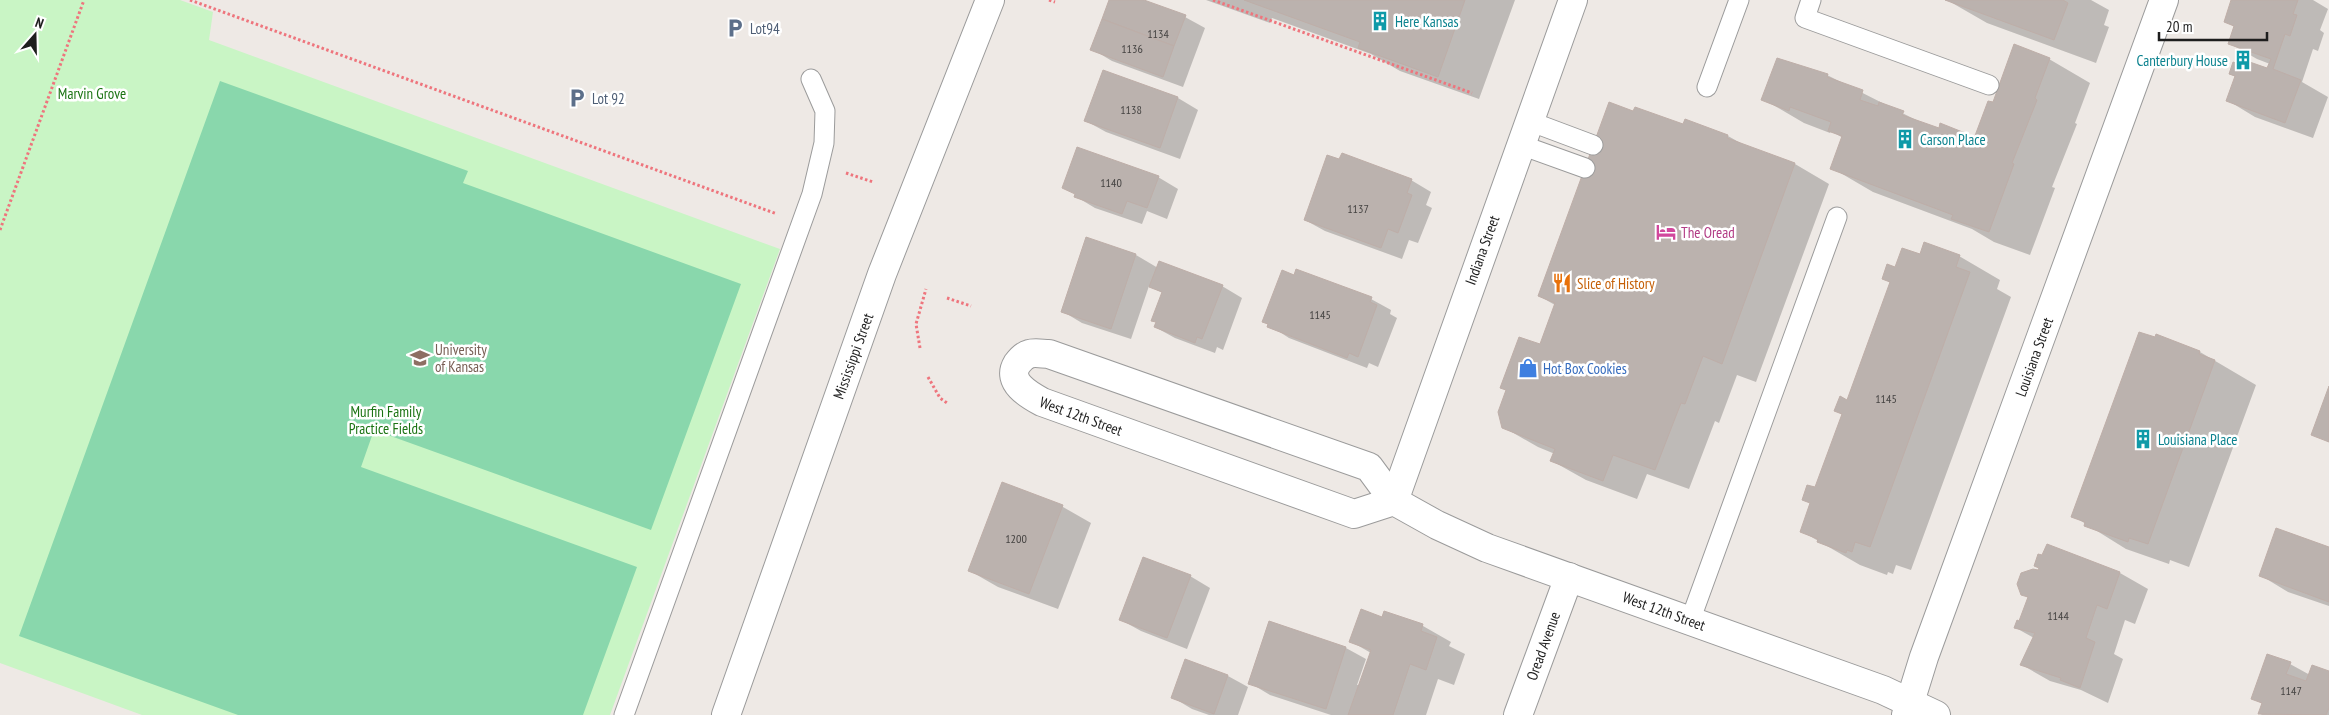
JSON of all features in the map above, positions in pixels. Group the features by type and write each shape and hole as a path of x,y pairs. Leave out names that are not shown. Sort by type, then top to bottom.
{"street":[{"name":"Mississippi Street","path":"726,715 882,274 990,0"},
{"name":"Indiana Street","path":"1394,502 1573,0"},
{"name":"Louisiana Street","path":"1908,709 1928,647 2164,0"},
{"name":"West 12th Street","path":"1394,502 1354,514 1042,402 1020,387 1015,379 1015,368 1020,360 1029,354 1049,354 1369,467 1394,502 1437,525 1487,548 1882,690 1908,709 1936,715"},
{"name":"Oread Avenue","path":"1518,715 1569,577"}],"lane":[{"path":"1707,87 1739,0"},
{"path":"1811,0 1805,18 1989,84"},
{"path":"624,715 812,194 824,142 825,111 811,79"},
{"path":"1525,133 1593,145"},
{"path":"1525,133 1585,168"},
{"path":"1690,621 1836,217"}],"path":[{"path":"0,230 84,0"},
{"path":"190,0 782,216"},
{"path":"1049,0 1055,2"},
{"path":"1214,0 1472,93"},
{"path":"818,168 836,170 873,182"},
{"path":"920,348 916,324 926,289"},
{"path":"947,298 971,306"},
{"path":"928,377 940,398 947,403"}],"green space":[{"name":"Murfin Family Practice Fields","path":"0,0 180,0 213,12 209,40 780,249 610,715 142,715 0,663"},
{"name":"Murfin Family Practice Fields","path":"220,81 468,171 463,183 741,284 651,530 374,430 361,467 637,567 583,715 238,715 19,636"}],"building":[{"path":"1109,0 1144,0 1186,15 1174,46 1102,19"},
{"name":"Here Kansas","path":"1244,0 1465,0 1438,77 1358,48 1360,42"},
{"path":"1945,0 2063,0 2068,3 2054,40"},
{"name":"Canterbury House","path":"2231,0 2298,0 2293,14 2297,15 2290,36 2285,34 2273,69 2301,80 2285,123 2226,101 2235,76 2229,74 2233,62 2239,64 2241,59 2267,68 2271,59 2228,44 2234,26 2224,22"},
{"path":"1102,19 1174,46 1163,77 1090,50"},
{"name":"Carson Place","path":"2014,44 2050,58 2035,98 2037,100 2012,163 2014,164 1989,232 1951,219 1953,215 1830,169 1842,136 1828,131 1831,122 1790,107 1789,111 1761,100 1777,58 1828,74 1827,77 1863,90 1860,100 1878,106 1879,102 1904,111 1902,115 1939,128 1940,123 1965,133 1964,138 1973,141 1988,101 1993,102"},
{"path":"1103,70 1178,97 1160,148 1084,121"},
{"name":"The Oread","path":"1609,102 1633,111 1635,107 1683,124 1685,119 1728,135 1727,138 1795,163 1722,364 1703,356 1685,404 1681,403 1655,470 1613,455 1603,481 1550,461 1555,449 1502,428 1498,412 1506,390 1500,388 1519,337 1540,344 1555,303 1538,296"},
{"path":"1077,147 1159,176 1147,208 1127,201 1122,214 1074,197 1075,194 1062,188"},
{"path":"1342,153 1412,179 1407,193 1412,195 1398,233 1388,229 1381,248 1304,220 1327,155 1339,159"},
{"path":"1086,237 1136,254 1111,329 1061,312"},
{"path":"1924,242 1960,255 1956,267 1970,272 1870,547 1855,542 1852,552 1847,550 1846,553 1817,542 1818,539 1800,532 1810,503 1802,500 1807,485 1815,487 1842,414 1834,411 1840,396 1847,400 1890,282 1882,279 1887,264 1895,267 1902,248 1920,254"},
{"path":"1159,261 1223,285 1202,339 1197,337 1195,343 1154,327 1156,322 1151,321 1162,292 1149,287"},
{"path":"1296,269 1372,297 1370,302 1377,305 1358,357 1349,353 1347,358 1267,327 1268,324 1262,322 1282,270 1294,275"},
{"name":"Louisiana Place","path":"2139,332 2155,337 2156,334 2200,351 2199,354 2215,360 2148,544 2129,538 2128,542 2084,526 2085,522 2071,517"},
{"path":"2329,386 2329,442 2311,435"},
{"path":"1002,482 1063,505 1029,594 968,571"},
{"path":"2276,528 2329,547 2329,602 2259,576"},
{"path":"2047,544 2120,572 2107,609 2097,605 2086,638 2095,642 2080,688 2060,680 2061,678 2020,665 2035,633 2014,628 2017,620 2019,621 2028,597 2021,595 2017,584 2021,573 2033,569 2038,570 2039,568 2034,566 2038,554 2042,555"},
{"path":"1143,557 1191,575 1167,638 1119,620"},
{"path":"1361,609 1382,617 1384,611 1423,624 1421,631 1437,637 1426,670 1410,664 1393,715 1348,715 1371,650 1349,642"},
{"path":"1269,621 1346,647 1326,709 1248,684"},
{"path":"2267,654 2291,662 2286,674 2306,681 2312,665 2329,671 2329,708 2326,715 2258,714 2262,703 2251,699"},
{"path":"1185,659 1228,675 1214,714 1171,698"}],"place":[{"name":"Here Kansas","path":"1380,21"},
{"name":"Lot94","path":"735,28"},
{"name":"Canterbury House","path":"2243,60"},
{"name":"Lot 92","path":"577,98"},
{"name":"Carson Place","path":"1905,139"},
{"name":"The Oread","path":"1666,232"},
{"name":"Slice of History","path":"1562,283"},
{"name":"University of Kansas","path":"420,358"},
{"name":"Hot Box Cookies","path":"1528,368"},
{"name":"Louisiana Place","path":"2143,439"}],"park label":[{"name":"Marvin Grove","path":"92,93"}]}
